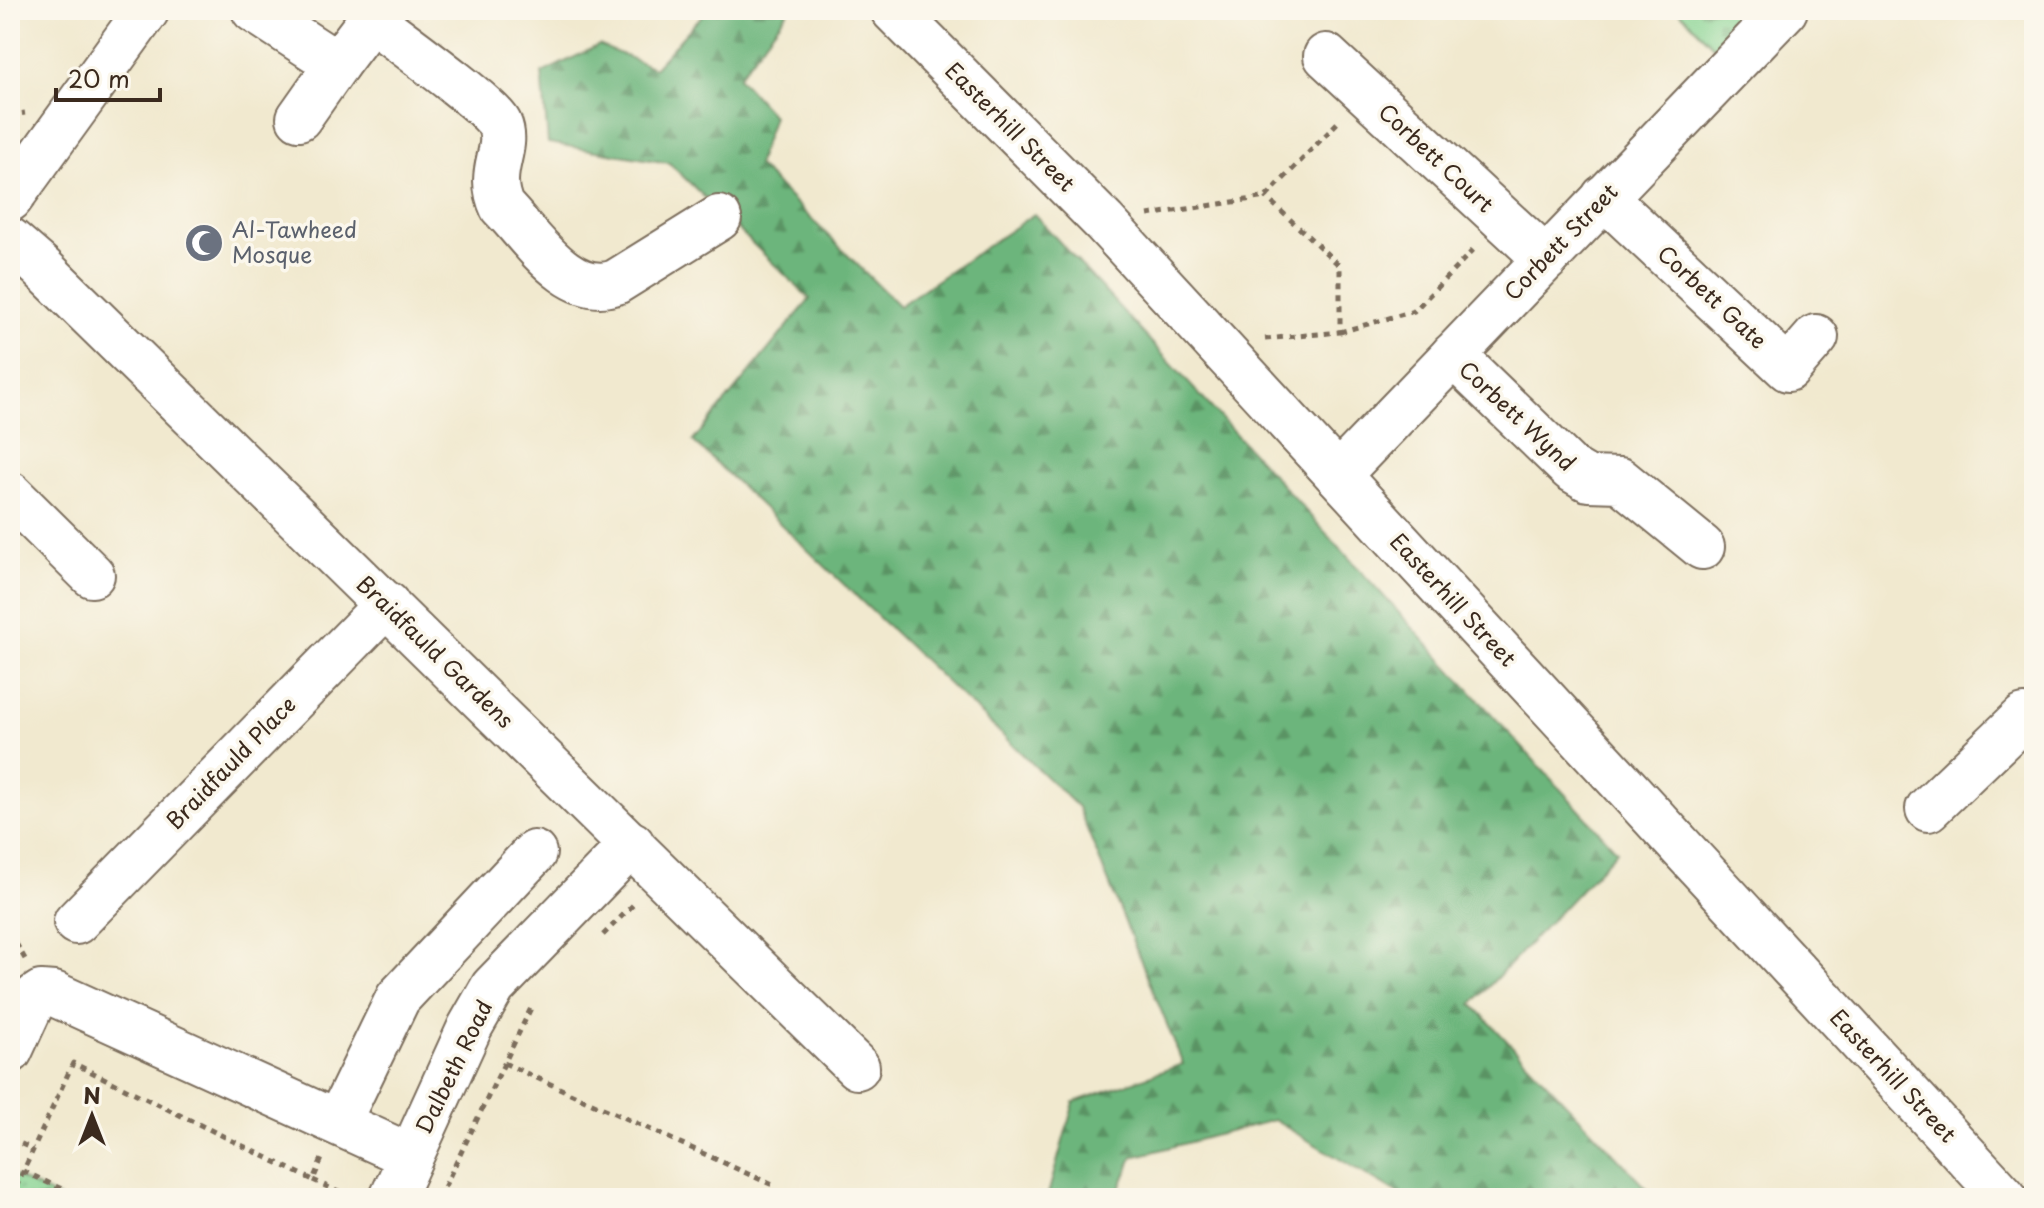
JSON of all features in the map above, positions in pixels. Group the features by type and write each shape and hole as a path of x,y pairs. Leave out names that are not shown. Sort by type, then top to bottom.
{"street":[{"path":"10,199 147,10"},
{"path":"254,10 337,64"},
{"name":"Easterhill Street","path":"893,10 1104,222 2005,1198"},
{"name":"Corbett Street","path":"1338,475 1785,10"},
{"path":"299,118 374,14 493,114 502,135 494,174 496,193 502,207 575,280 598,286 616,282 719,218"},
{"name":"Corbett Court","path":"1326,56 1546,259"},
{"name":"Corbett Gate","path":"1604,197 1788,369 1816,337"},
{"name":"Braidfauld Gardens","path":"10,240 387,604 857,1067"},
{"name":"Corbett Wynd","path":"1453,355 1571,469 1588,479 1620,480 1702,547"},
{"path":"10,494 92,575"},
{"name":"Braidfauld Place","path":"76,922 387,604"},
{"path":"1928,809 2031,717"},
{"name":"Dalbeth Road","path":"392,1198 470,1027 493,987 632,844"},
{"path":"338,1122 398,998 534,853"},
{"path":"10,1051 35,997 47,992 410,1156"}],"path":[{"path":"1104,222 1266,197 1366,94"},
{"path":"1266,197 1340,266 1340,332"},
{"path":"1216,343 1340,332 1414,311 1502,219"},
{"path":"596,942 663,874"},
{"path":"439,1198 529,1010 541,999"},
{"path":"11,1198 73,1063 349,1197"},
{"path":"504,1063 777,1187"},
{"path":"313,1180 338,1122"},
{"path":"10,1139 33,1149"},
{"path":"23,1171 81,1198"}],"green space":[{"path":"707,10 789,10 738,77 773,116 757,165 899,306 1034,214 1617,851 1472,1004 1656,1198 1405,1198 1274,1120 1133,1157 1116,1198 1047,1198 1074,1102 1183,1064 1078,807 693,441 810,299 669,163 548,143 542,73 599,45 654,68"},
{"path":"1678,10 1753,10 1716,49"},
{"path":"10,1174 59,1198 10,1198"}],"place":[{"name":"Al-Tawheed Mosque","path":"204,243"}]}
